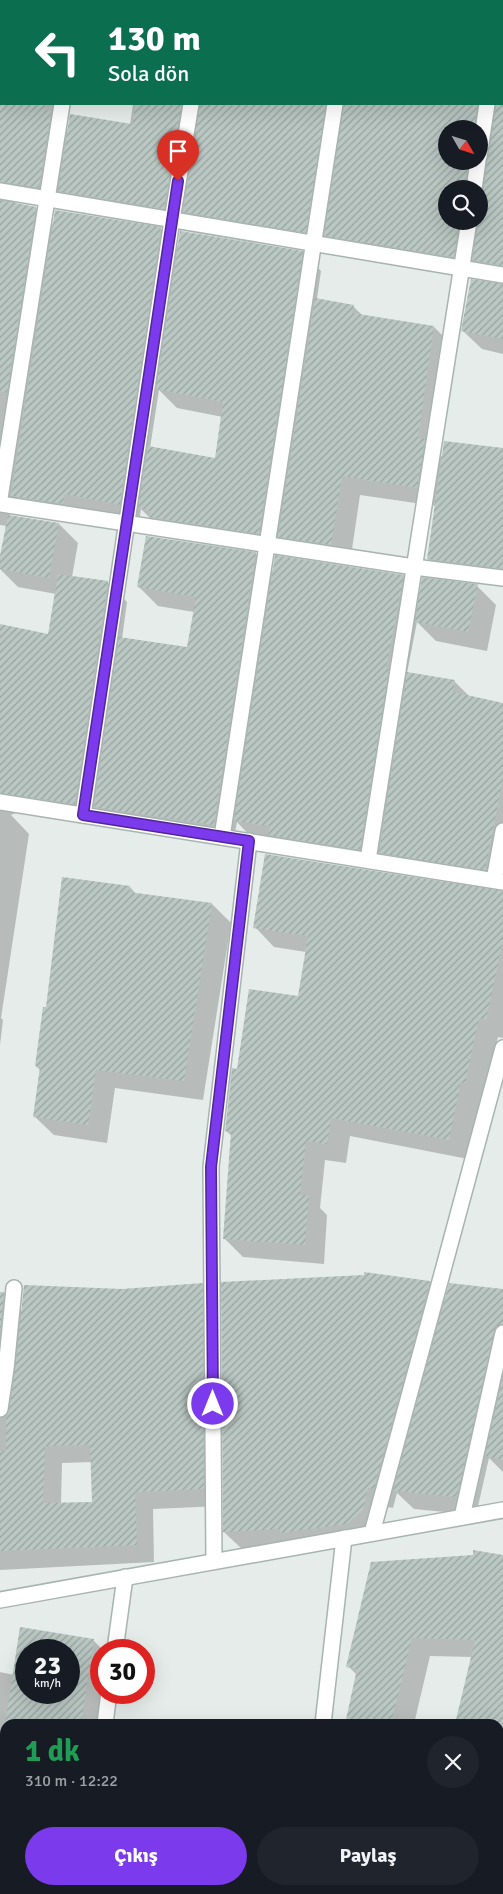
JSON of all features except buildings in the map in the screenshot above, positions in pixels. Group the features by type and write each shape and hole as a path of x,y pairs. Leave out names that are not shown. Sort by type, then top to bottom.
{"street":[{"path":"0,498 62,105"},
{"path":"83,815 191,105"},
{"path":"222,837 335,105"},
{"path":"485,120 487,105"},
{"path":"0,191 503,275"},
{"path":"368,860 467,230"},
{"path":"0,504 414,567 503,578"},
{"path":"0,802 498,881 503,831"},
{"path":"214,1561 211,1167 249,841"},
{"path":"372,1533 503,1048"},
{"path":"0,1410 14,1288"},
{"path":"462,1517 503,1333"},
{"path":"0,1600 503,1510"},
{"path":"324,1719 344,1538"},
{"path":"117,1639 125,1577"},
{"path":"106,1719 108,1704"}],"route":[{"path":"178,181 83,815 249,841 211,1167 213,1404"}]}
